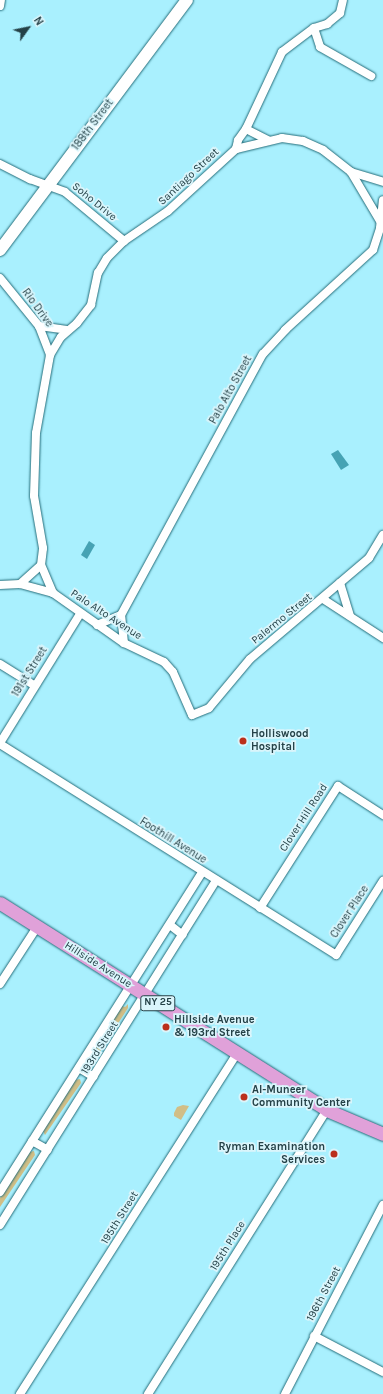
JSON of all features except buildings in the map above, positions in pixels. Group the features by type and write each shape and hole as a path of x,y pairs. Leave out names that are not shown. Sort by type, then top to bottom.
{"main road":[{"name":"Hillside Avenue","path":"0,903 327,1110 383,1134"}],"street":[{"path":"0,6 1,0"},
{"name":"Santiago Street","path":"53,592 41,565 43,548 34,496 36,433 50,355 67,330 88,309 95,295 98,272 107,258 124,241 155,222 236,150 238,140 246,130 282,52 314,28 327,24 340,13 343,0"},
{"name":"188th Street","path":"0,250 184,1"},
{"path":"314,28 320,47 371,76"},
{"path":"246,130 268,140"},
{"path":"236,150 268,140 282,138 303,141 323,150 351,172 380,220"},
{"name":"Soho Drive","path":"0,164 47,186 65,192 124,241"},
{"path":"351,172 383,182"},
{"name":"Palo Alto Street","path":"121,615 263,354 285,330 373,250 378,240 383,200"},
{"name":"Rio Drive","path":"0,278 39,326 50,355"},
{"path":"39,326 67,330"},
{"name":"Palermo Street","path":"192,715 209,708 250,659 323,599 369,558 383,535"},
{"path":"20,584 41,565"},
{"path":"340,583 350,616"},
{"name":"Palo Alto Avenue","path":"0,585 20,584 53,592 80,614 124,643 164,662 173,672 192,715"},
{"path":"323,599 383,638"},
{"name":"191st Street","path":"0,743 34,685 80,614"},
{"path":"96,625 121,615 124,643"},
{"path":"0,664 34,685"},
{"name":"Foothill Avenue","path":"0,743 202,872 336,955"},
{"name":"Clover Hill Road","path":"260,908 338,786 383,815"},
{"name":"193rd Street","path":"0,1192 170,925 202,872"},
{"name":"193rd Street","path":"0,1225 146,996 216,880"},
{"name":"Clover Place","path":"336,955 383,881"},
{"path":"170,925 183,935"},
{"path":"0,984 37,927"},
{"name":"195th Street","path":"20,1394 237,1054"},
{"path":"79,1068 94,1077"},
{"name":"195th Place","path":"148,1394 327,1110"},
{"path":"32,1141 48,1150"},
{"name":"196th Street","path":"285,1394 383,1205"},
{"path":"314,1336 383,1372"}],"shaded area":[{"path":"128,1004 128,1008 94,1061 91,1062 89,1058 122,1006 125,1007"},
{"path":"80,1079 81,1083 45,1135 43,1131 75,1080"},
{"path":"183,1105 189,1106 181,1120 174,1116 174,1113 177,1107"},
{"path":"34,1151 35,1155 0,1207 0,1198 30,1152"}],"water":[{"path":"338,450 349,465 341,470 331,454"},
{"path":"89,541 95,545 87,559 81,555"}],"place":[{"name":"Holliswood Hospital","path":"243,741"},
{"name":"Hillside Avenue & 193rd Street","path":"166,1027"},
{"name":"Al-Muneer Community Center","path":"244,1097"},
{"name":"Ryman Examination Services","path":"334,1154"}]}
